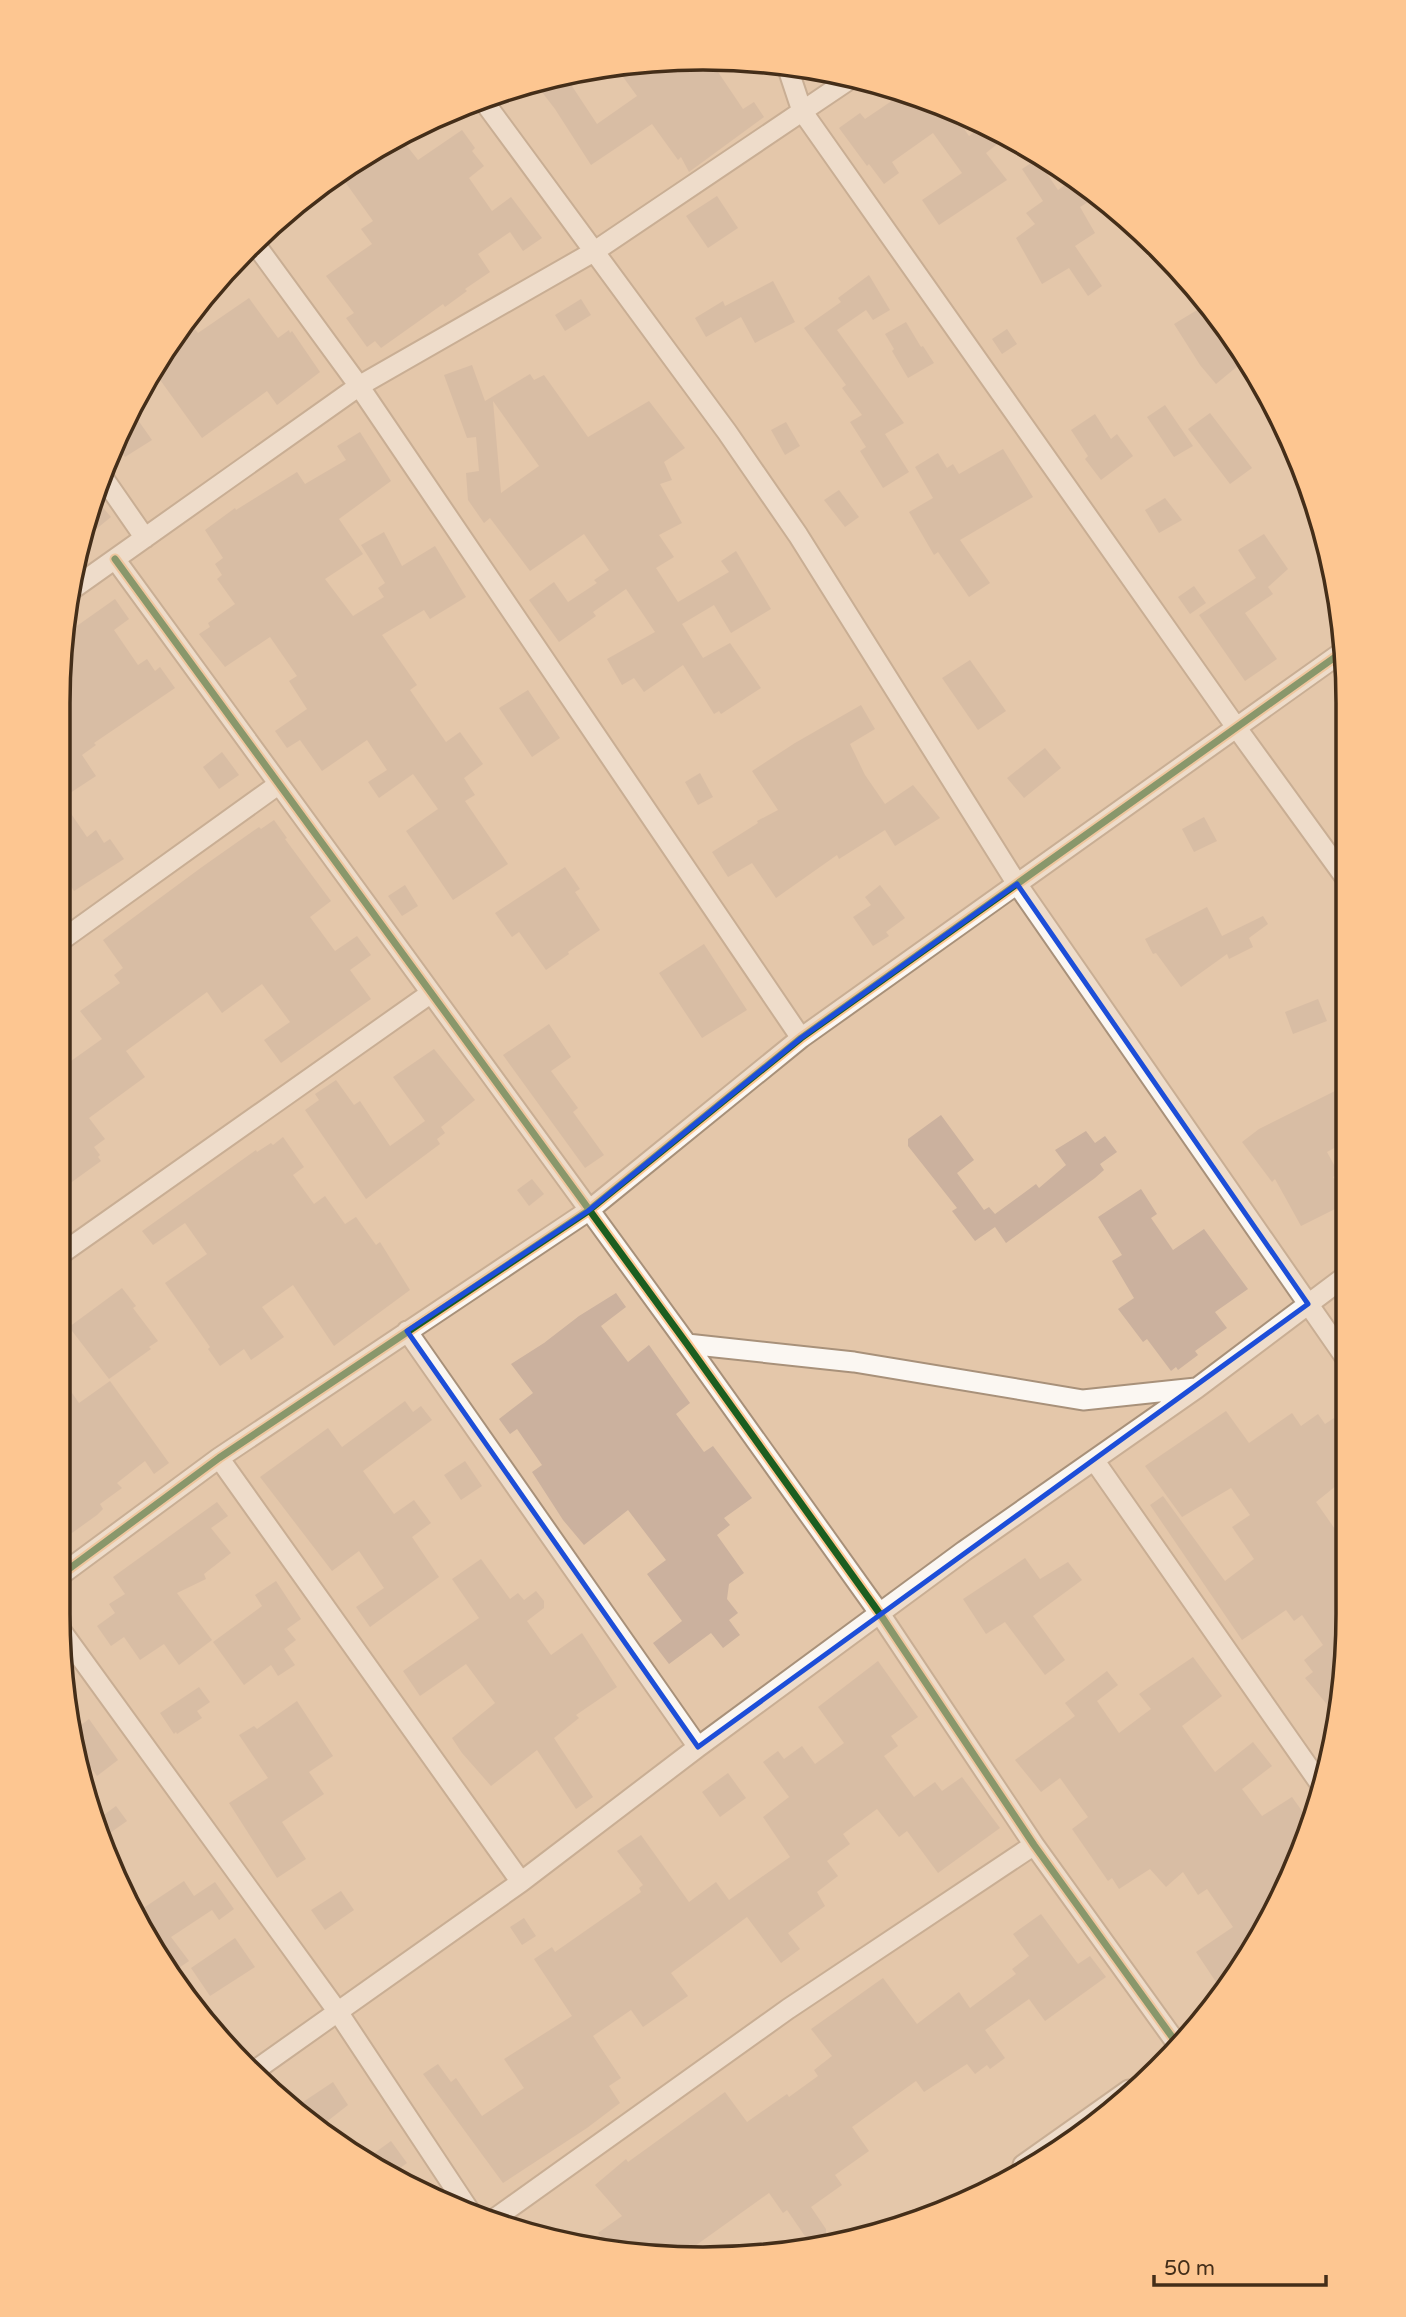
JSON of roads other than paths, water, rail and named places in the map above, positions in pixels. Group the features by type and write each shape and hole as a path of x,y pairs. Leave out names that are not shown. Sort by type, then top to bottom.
{"street":[{"path":"790,76 802,111 1336,865"},
{"path":"82,583 359,386 595,251 840,85"},
{"path":"489,108 727,432 797,536 1017,884 1336,1344"},
{"path":"260,251 359,386 800,1038"},
{"path":"109,486 145,538"},
{"path":"115,559 687,1344 880,1614 1034,1845 1173,2038"},
{"path":"70,1568 219,1458 588,1211 800,1038 1335,657"},
{"path":"70,934 279,784"},
{"path":"70,1248 431,993"},
{"path":"260,2067 521,1882 964,1550 1197,1388 1336,1283"},
{"path":"407,1331 698,1747"},
{"path":"687,1344 854,1362 1083,1400 1197,1388"},
{"path":"219,1458 521,1882"},
{"path":"1094,1460 1315,1776"},
{"path":"71,1644 338,2012 462,2199"},
{"path":"502,2214 788,2009 1034,1845"}]}
